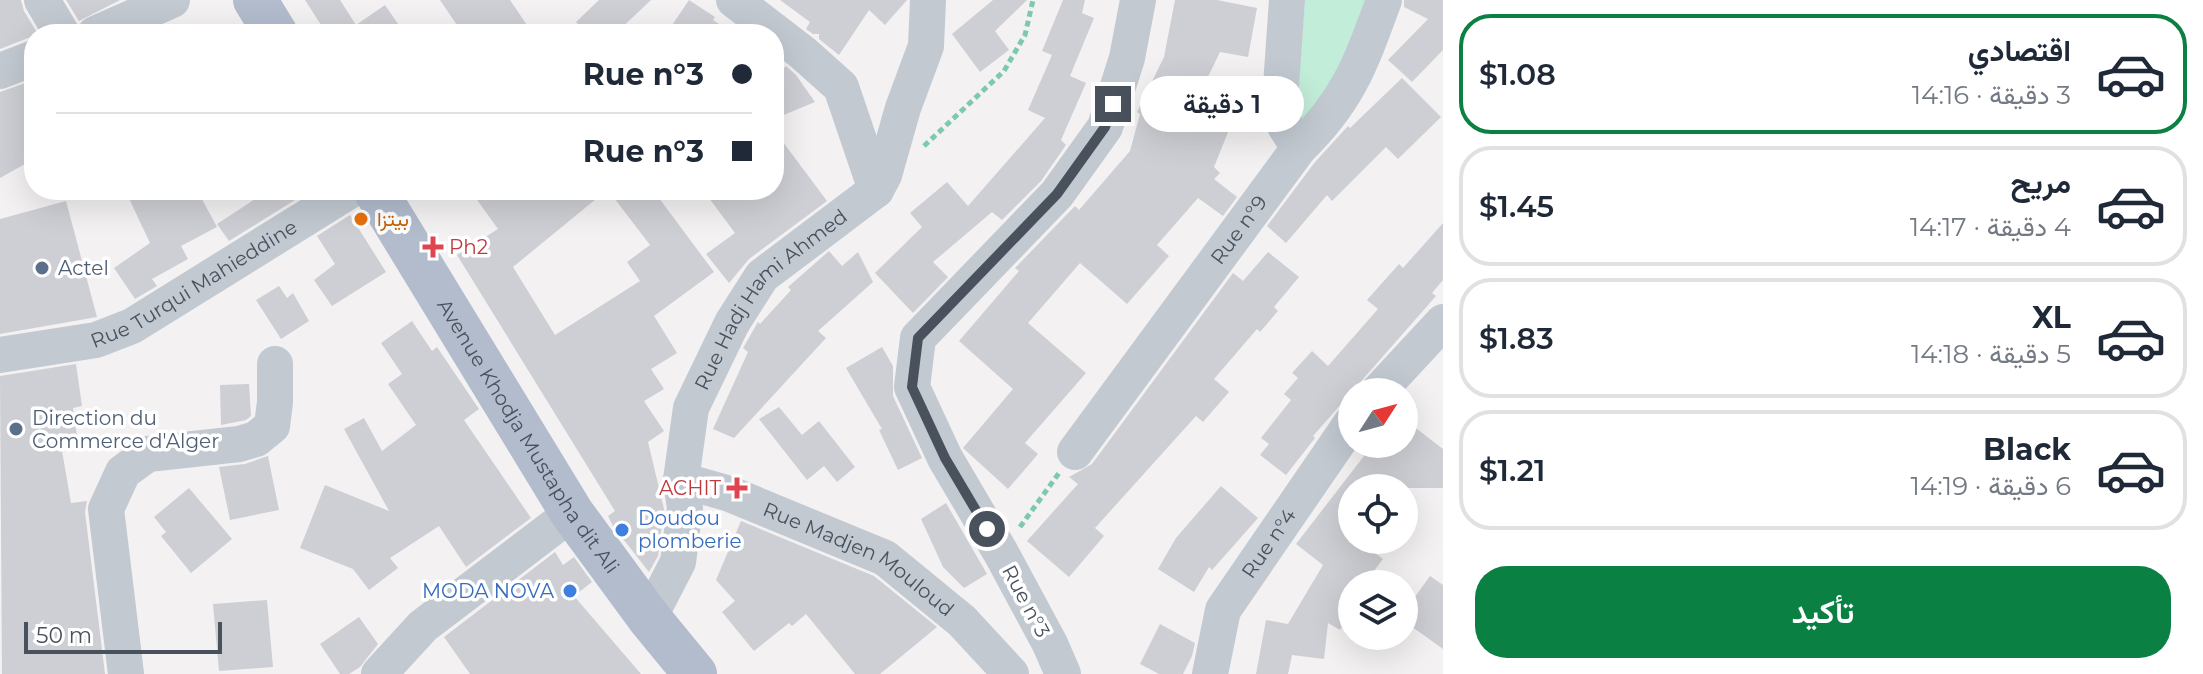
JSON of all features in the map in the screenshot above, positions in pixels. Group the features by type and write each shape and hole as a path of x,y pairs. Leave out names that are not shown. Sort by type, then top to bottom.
{"main road":[{"path":"255,0 270,24"},
{"name":"Avenue Khodja Mustapha dit Ali","path":"381,200 572,513 649,618 695,674"}],"street":[{"path":"42,0 56,24"},
{"path":"118,24 172,0"},
{"path":"734,0 765,24"},
{"path":"876,190 884,175 903,108 926,46 928,0"},
{"name":"Rue n°3","path":"1063,674 1001,553 945,458 912,387 918,338 1057,194 1105,127 1127,58 1138,0"},
{"path":"1287,0 1280,100 1285,126 1299,148"},
{"name":"Rue n°9","path":"1075,452 1299,148 1322,126 1349,87 1384,0"},
{"path":"784,38 841,87 876,190"},
{"path":"0,71 24,62"},
{"name":"Rue Hadj Hami Ahmed","path":"649,618 678,562 685,508 681,480 691,408 732,323 762,276 876,190"},
{"name":"Rue Turqui Mahieddine","path":"0,355 96,340 132,326 335,200"},
{"path":"1391,378 1443,322"},
{"path":"126,674 106,509 123,472 148,454 239,444 256,439 272,426 275,364"},
{"name":"Rue n°4","path":"1210,674 1223,610 1338,442"},
{"name":"Rue Madjen Mouloud","path":"681,480 730,494 885,558 962,621 1011,674"},
{"path":"379,674 423,626 572,513"}],"path":[{"path":"923,147 1004,71 1025,35 1033,0"},
{"path":"1001,553 1075,452"}],"green space":[{"path":"1305,0 1370,0 1313,123 1296,118"}],"building":[{"path":"0,0 21,0 32,24 24,24 24,40 0,49"},
{"path":"66,0 120,0 79,21"},
{"path":"305,0 340,0 355,24 328,24 320,24"},
{"path":"440,0 510,0 526,24 456,24"},
{"path":"599,0 651,0 626,24 576,22"},
{"path":"689,0 715,17 713,20 719,24 673,24"},
{"path":"780,0 907,0 885,25 869,10 839,55 819,39 819,34 806,29 810,22"},
{"path":"993,0 1027,0 995,31 1009,50 980,72 952,34"},
{"path":"1063,0 1085,0 1082,13 1094,18 1070,76 1086,83 1061,140 1066,145 1041,181 1002,220 992,212 933,262 948,277 913,313 875,273 922,227 910,213 947,182 968,206 1045,118 1028,110 1052,55 1042,51"},
{"path":"1175,0 1217,0 1257,8 1248,57 1220,52 1204,85 1241,100 1214,167 1220,173 1214,179 1237,197 1223,216 1198,198 1157,245 1169,256 1127,304 1080,263 1028,323 1086,373 1025,443 1038,454 1008,489 963,448 1013,389 959,341 1019,271 1015,268 1075,206 1079,210 1130,151 1140,114 1137,112 1164,57"},
{"path":"1404,0 1443,0 1443,50 1412,82 1388,60 1428,19 1404,7"},
{"path":"385,5 398,24 357,24"},
{"path":"786,66 796,75 815,102 784,115"},
{"path":"1402,78 1441,117 1398,159 1386,147 1332,201 1327,195 1286,243 1267,226 1315,162 1348,126 1350,128"},
{"path":"24,84 24,165 0,178 0,92"},
{"path":"784,143 827,201 749,259 729,283 706,254 735,233 710,200 784,200"},
{"path":"130,200 202,200 217,227 181,246 188,259 152,279 157,286 135,299 114,268 150,243"},
{"path":"254,200 295,200 229,241 217,224"},
{"path":"477,200 595,200 513,267 555,335 640,281 627,262 650,245 616,200 660,200 714,272 654,316 677,353 651,369 664,389 644,401 664,431 648,442 664,509 658,556 649,572 613,526 608,516 615,511 457,255 498,229"},
{"name":"Actel","path":"66,201 97,317 0,334 0,219"},
{"path":"350,215 386,272 332,306 314,280 335,264 317,236"},
{"path":"1443,223 1443,280 1432,293 1436,296 1364,378 1338,378 1338,408 1313,436 1315,438 1286,475 1260,455 1269,444 1261,438 1291,400 1284,394 1298,378 1292,373 1312,351 1328,366 1378,309 1367,300 1399,264 1403,268"},
{"path":"829,251 842,266 858,252 873,282 818,331 826,338 734,438 713,429 748,352 743,348 758,322 760,324 791,290 788,287"},
{"path":"1268,252 1299,277 1274,307 1278,311 1260,332 1257,329 1214,379 1229,392 1203,422 1196,416 1095,528 1104,536 1069,577 1027,541 1078,484 1069,477 1092,464 1233,273 1243,281"},
{"path":"279,286 287,298 293,293 309,321 281,339 256,300"},
{"path":"412,321 432,351 437,347 479,409 464,420 531,518 466,567 439,526 390,558 398,568 369,590 353,569 300,548 325,485 389,511 344,429 364,418 382,451 416,425 388,384 402,374 381,343"},
{"path":"882,347 893,366 893,396 922,458 898,470 879,430 882,429 846,368"},
{"path":"76,364 82,406 73,408 77,436 60,439 71,503 87,501 85,512 105,674 2,674 0,376"},
{"path":"249,384 251,416 221,425 220,385"},
{"path":"779,407 802,435 819,421 855,467 837,482 824,466 807,480 759,419"},
{"path":"1418,430 1443,449 1443,488 1418,488 1418,474 1350,474 1362,458 1418,458"},
{"path":"268,456 279,510 230,520 219,467 245,464"},
{"path":"1221,486 1258,518 1212,570 1209,567 1194,592 1158,569 1176,538"},
{"path":"189,488 232,539 191,573 161,536 166,532 154,517"},
{"path":"1338,490 1338,554 1377,554 1383,559 1375,570 1338,570 1338,629 1328,623 1324,659 1292,655 1288,674 1256,674 1266,620 1288,624 1323,565 1296,544"},
{"path":"946,503 987,574 964,588 943,567 921,519"},
{"path":"741,521 874,576 937,627 880,674 855,674 806,614 792,626 789,623 754,651 722,612 735,601 716,580"},
{"path":"555,552 563,565 574,557 592,582 574,596 641,674 470,674 444,637"},
{"path":"1430,576 1443,585 1443,649 1418,631 1418,593"},
{"path":"267,600 273,667 219,671 213,604"},
{"path":"359,617 378,644 360,667 349,674 340,674 320,644"},
{"path":"1160,624 1195,643 1183,674 1159,674 1140,664"}],"place":[{"name":"بيتزا","path":"361,219"},
{"name":"Ph2","path":"433,247"},
{"name":"Actel","path":"42,268"},
{"name":"Direction du Commerce d'Alger","path":"16,429"},
{"name":"ACHIT","path":"737,488"},
{"name":"Doudou plomberie","path":"622,530"},
{"name":"MODA NOVA","path":"570,591"}],"route":[{"path":"987,529 945,458 912,387 918,338 1057,194 1105,127 1113,104"}]}
